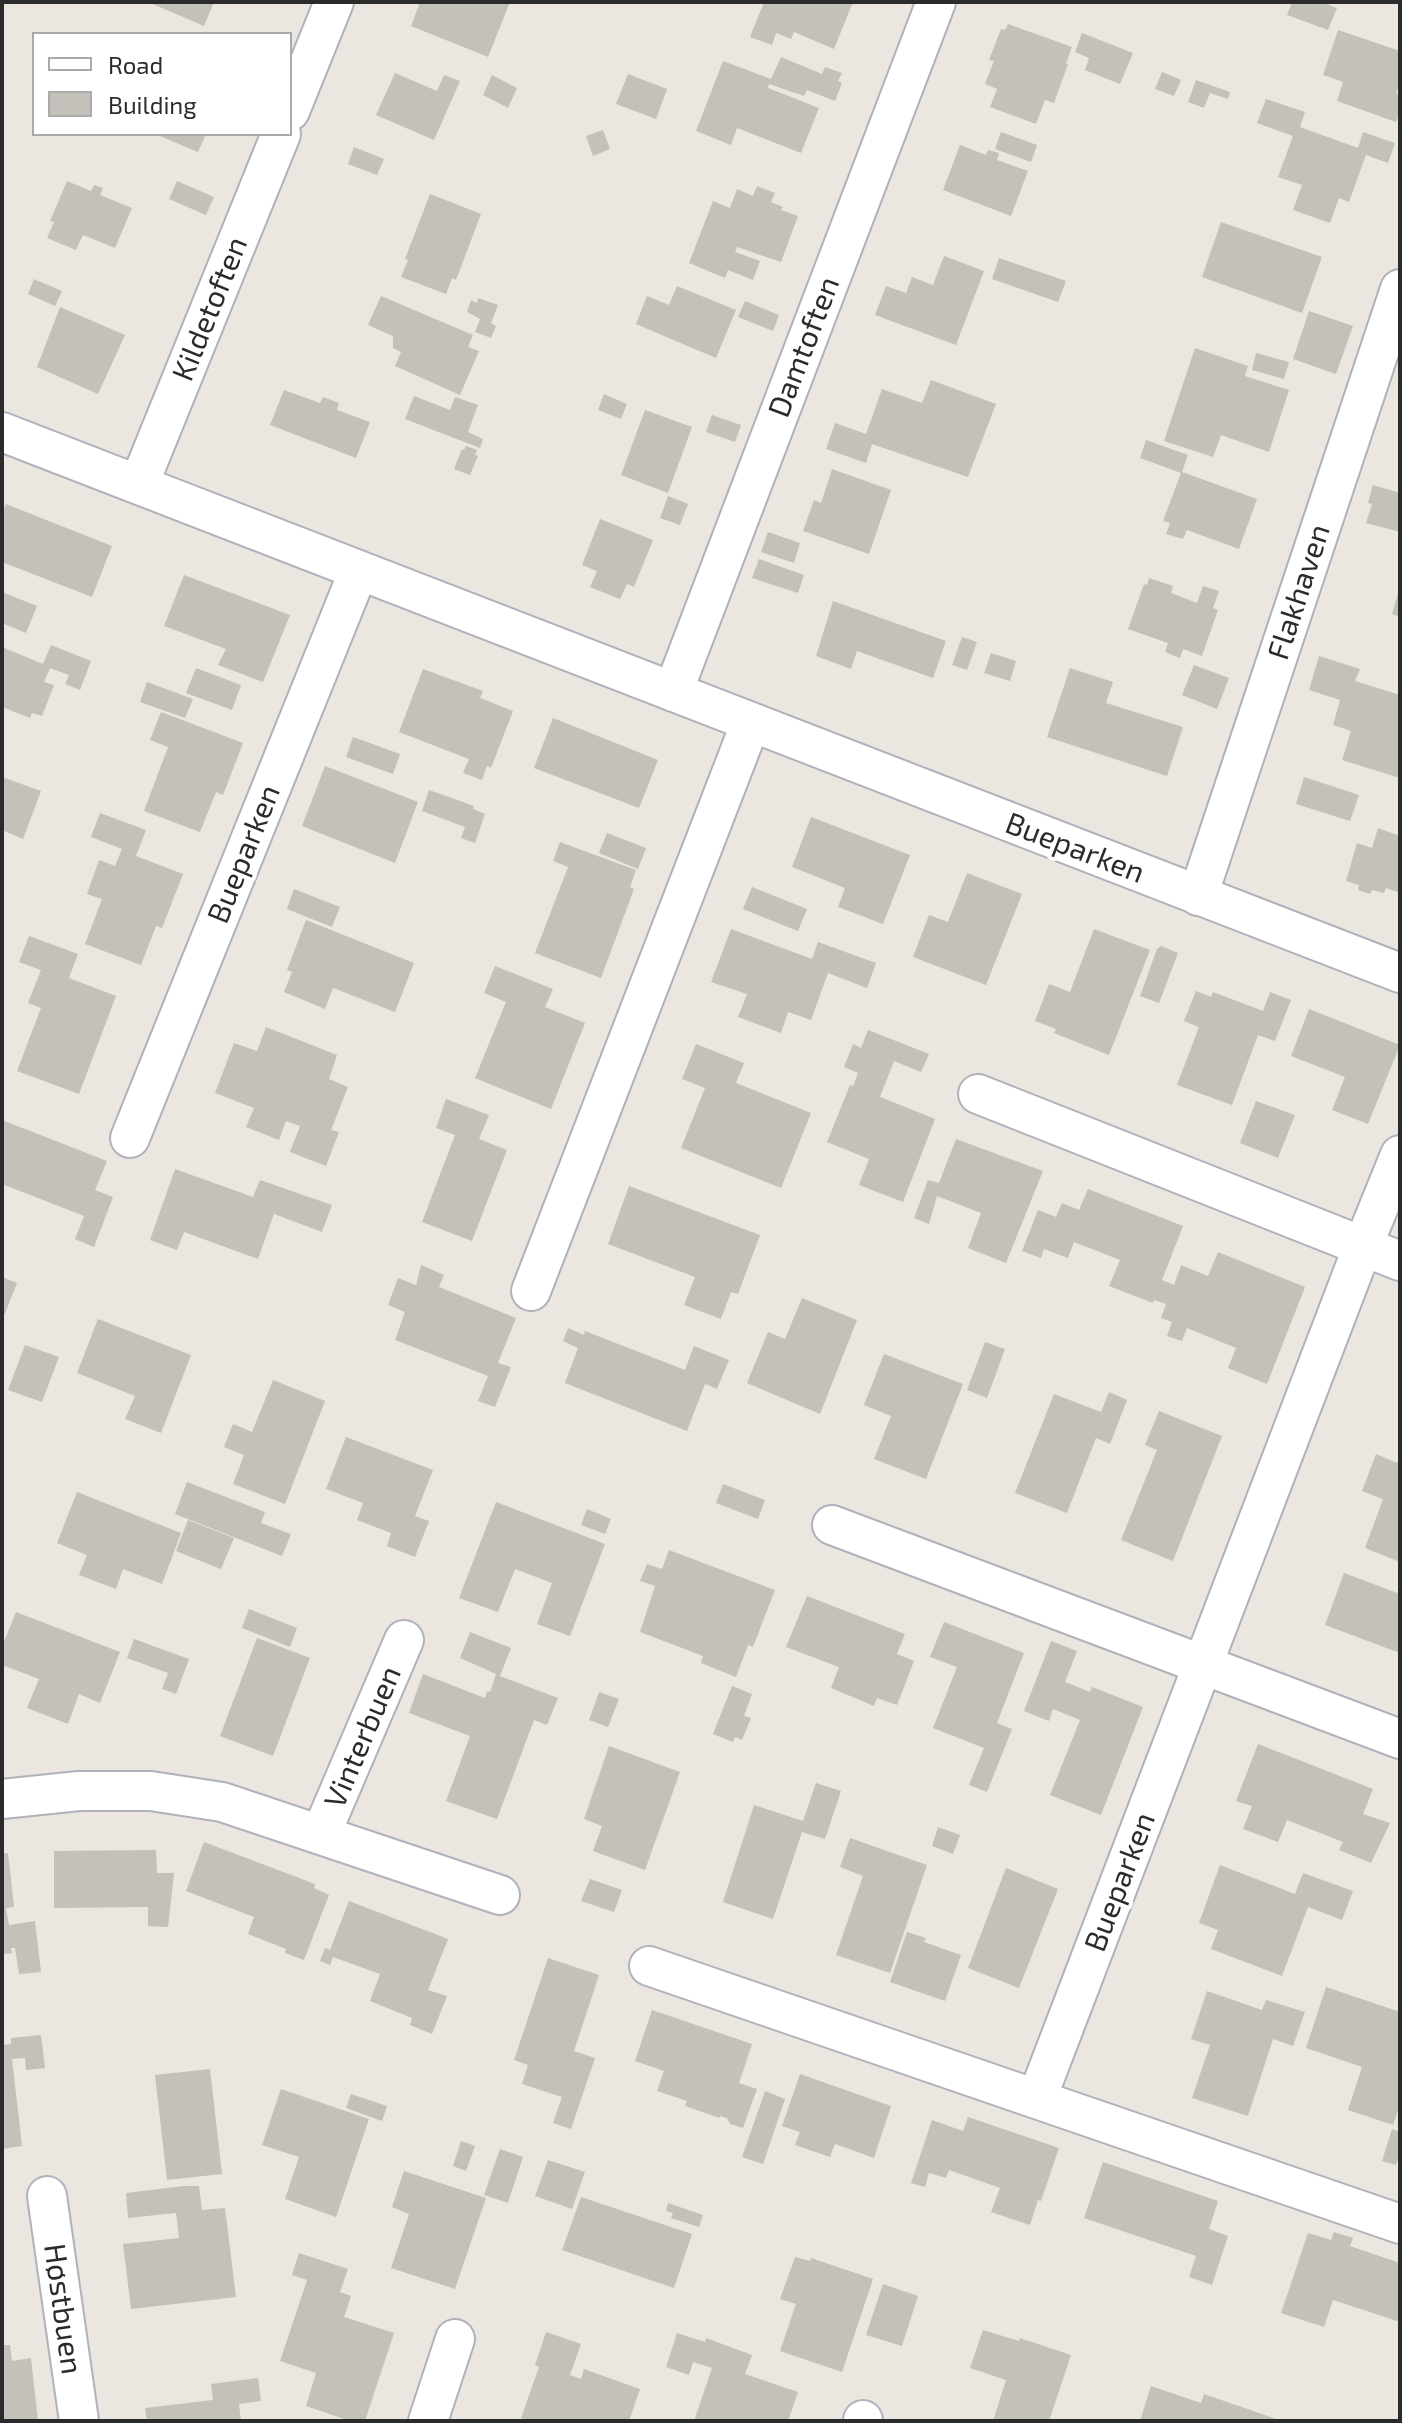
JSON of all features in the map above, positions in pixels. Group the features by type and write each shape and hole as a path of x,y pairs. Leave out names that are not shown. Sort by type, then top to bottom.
{"street":[{"path":"292,106 334,2"},
{"name":"Damtoften","path":"673,692 936,2"},
{"name":"Kildetoften","path":"139,484 280,136"},
{"name":"Flakhaven","path":"1198,896 1400,289"},
{"name":"Bueparken","path":"2,432 1400,973"},
{"name":"Bueparken","path":"130,1138 359,570"},
{"path":"531,1291 751,722"},
{"path":"978,1094 1400,1261"},
{"name":"Bueparken","path":"1037,2098 1400,1155"},
{"path":"832,1525 1400,1739"},
{"name":"Vinterbuen","path":"321,1834 404,1640"},
{"name":"Vinterbuen","path":"2,1799 79,1791 151,1791 222,1802 500,1895"},
{"path":"649,1966 1400,2224"},
{"name":"Høstbuen","path":"47,2196 79,2421"},
{"path":"428,2421 455,2339"}],"building":[{"path":"148,2 214,2 204,26"},
{"path":"420,2 510,2 488,57 411,26"},
{"path":"764,2 853,2 834,49 794,32 791,39 776,33 772,45 750,37"},
{"path":"1292,2 1321,2 1337,8 1328,30 1287,15"},
{"path":"1008,24 1072,47 1054,103 1045,100 1036,124 990,107 997,89 985,84 994,61 989,60 1001,29 1005,30"},
{"path":"1338,30 1400,51 1400,82 1396,93 1400,95 1400,112 1396,122 1337,101 1343,82 1323,75"},
{"path":"1082,33 1133,53 1120,84 1085,70 1089,58 1075,52"},
{"path":"781,57 822,74 825,67 842,73 838,81 842,83 835,101 807,90 804,96 769,84 768,88 819,108 801,153 737,128 731,145 696,131 723,61 771,79"},
{"path":"1162,72 1181,80 1174,96 1155,89"},
{"path":"395,73 437,91 444,75 460,81 434,140 376,115"},
{"path":"628,74 667,89 656,119 616,104"},
{"path":"492,75 517,88 508,108 483,95"},
{"path":"1196,80 1230,92 1228,99 1210,93 1204,108 1188,102"},
{"path":"1266,99 1305,112 1300,127 1358,148 1363,132 1395,143 1388,163 1366,155 1349,202 1339,198 1330,223 1293,210 1302,185 1278,177 1293,136 1257,123"},
{"path":"603,130 610,149 593,156 586,136"},
{"path":"1001,132 1037,145 1031,162 995,149"},
{"path":"160,136 205,136 198,152"},
{"path":"960,145 986,155 988,150 999,153 997,160 1028,171 1011,216 943,190"},
{"path":"354,147 384,159 377,175 348,164"},
{"path":"67,181 91,191 94,185 103,188 100,195 132,208 115,248 83,235 76,250 47,238 54,222 50,221"},
{"path":"177,181 214,197 206,215 169,199"},
{"path":"757,186 775,193 771,202 783,207 781,210 798,216 781,262 737,247 735,252 760,261 753,280 728,270 725,278 689,263 713,201 730,208 737,189 753,196"},
{"path":"430,194 481,214 456,280 452,278 446,294 401,277"},
{"path":"1221,222 1322,257 1302,313 1202,277"},
{"path":"944,256 984,271 956,345 875,315 886,286 906,293 912,277 933,285"},
{"path":"999,258 1066,281 1058,302 992,279"},
{"path":"34,279 62,291 55,306 28,294"},
{"path":"677,286 736,310 716,358 636,324 647,296 669,305"},
{"path":"381,296 473,335 468,347 479,351 460,395 395,366 401,352 393,348 393,336 368,325"},
{"path":"478,298 498,305 491,323 496,326 491,338 475,332 480,319 467,312 471,300 477,303"},
{"path":"745,301 779,315 773,331 738,317"},
{"path":"60,307 125,335 98,394 37,367"},
{"path":"1309,311 1353,326 1336,374 1293,359"},
{"path":"1195,348 1248,366 1245,376 1289,390 1269,452 1221,435 1213,457 1164,441"},
{"path":"1256,353 1289,362 1284,379 1252,370"},
{"path":"931,380 996,404 968,477 872,444 866,463 826,449 835,423 866,434 882,389 922,403"},
{"path":"284,390 320,403 323,397 339,403 337,410 370,422 356,458 270,425"},
{"path":"604,394 627,404 621,419 598,410"},
{"path":"414,396 450,410 455,397 478,405 468,432 483,439 480,448 405,419"},
{"path":"645,410 692,427 668,493 621,475"},
{"path":"712,415 741,425 735,442 706,432"},
{"path":"1146,440 1188,455 1182,472 1257,499 1239,549 1187,530 1183,539 1166,534 1170,523 1163,521 1181,473 1140,458"},
{"path":"466,446 477,450 475,455 478,456 470,475 454,469"},
{"path":"832,469 891,490 869,554 803,531 814,500 821,503"},
{"path":"1373,485 1400,493 1400,532 1366,523 1372,504 1368,503"},
{"path":"668,496 688,504 680,525 660,518"},
{"path":"6,504 112,546 92,597 2,562 2,515"},
{"path":"600,519 653,540 634,587 627,584 620,599 590,587 597,571 582,565"},
{"path":"768,532 800,543 794,563 761,552"},
{"path":"759,559 804,575 798,593 752,578"},
{"path":"184,575 290,615 263,682 218,665 226,649 164,626"},
{"path":"1149,578 1173,586 1171,593 1197,603 1203,586 1219,591 1213,608 1218,610 1202,656 1183,649 1180,658 1165,652 1168,643 1128,629"},
{"path":"1400,590 1400,617 1392,614"},
{"path":"2,592 37,606 26,633 2,623"},
{"path":"833,601 946,641 933,678 857,651 851,669 816,656"},
{"path":"962,637 977,642 967,670 952,665"},
{"path":"51,645 91,661 80,690 65,684 69,675 50,668 44,682 54,685 42,716 32,713 30,718 2,707 2,647 43,664"},
{"path":"991,653 1016,661 1010,681 984,673"},
{"path":"1319,656 1360,669 1355,681 1400,695 1400,778 1342,760 1351,731 1333,725 1340,700 1309,690"},
{"path":"1194,665 1229,678 1217,709 1182,695"},
{"path":"196,668 241,685 232,710 186,693"},
{"path":"1070,668 1113,682 1106,703 1183,727 1167,776 1047,737"},
{"path":"423,669 483,691 480,698 513,711 491,768 487,766 482,780 463,773 469,759 399,732"},
{"path":"147,682 193,699 185,718 140,702"},
{"path":"161,712 243,743 223,795 216,792 200,832 144,811 168,747 150,740"},
{"path":"553,718 658,760 639,808 534,768"},
{"path":"353,737 400,754 393,774 346,757"},
{"path":"325,766 418,802 395,863 302,826"},
{"path":"2,777 41,791 23,839 2,830"},
{"path":"1304,777 1359,795 1350,821 1296,804"},
{"path":"429,790 474,806 473,809 485,814 475,843 461,838 465,827 422,811"},
{"path":"100,813 146,830 136,856 183,874 162,928 156,926 141,965 85,944 102,899 87,894 99,860 115,866 122,849 91,837"},
{"path":"811,817 910,855 883,924 838,907 845,888 792,867"},
{"path":"1378,828 1400,836 1400,893 1386,888 1384,893 1372,890 1370,894 1358,890 1359,885 1346,881 1357,843 1372,848"},
{"path":"607,833 646,848 638,869 599,853"},
{"path":"560,842 636,870 630,887 634,889 601,978 535,953 568,867 553,861"},
{"path":"967,873 1022,894 986,985 913,957 929,915 948,922"},
{"path":"752,887 807,909 798,931 743,909"},
{"path":"294,889 340,907 332,927 287,909"},
{"path":"306,920 414,963 395,1012 333,988 325,1009 284,992 292,972 287,970"},
{"path":"731,929 812,959 818,942 876,963 867,988 828,973 811,1020 788,1012 781,1033 738,1017 747,994 711,982"},
{"path":"1094,929 1150,950 1109,1055 1054,1033 1056,1029 1035,1021 1049,984 1070,992"},
{"path":"29,936 78,954 69,978 116,996 79,1094 17,1071 41,1008 28,1003 41,970 19,962"},
{"path":"1161,946 1178,953 1159,1003 1140,996 1157,949"},
{"path":"495,966 553,989 545,1007 585,1023 551,1109 475,1078 506,1002 484,993"},
{"path":"1196,991 1211,997 1213,992 1263,1011 1270,992 1291,1000 1275,1041 1258,1035 1232,1105 1177,1085 1199,1027 1184,1021"},
{"path":"1309,1009 1400,1045 1368,1124 1332,1110 1345,1077 1291,1056"},
{"path":"266,1027 337,1055 329,1079 348,1087 331,1130 339,1132 326,1166 290,1152 300,1126 286,1121 279,1140 246,1127 254,1108 215,1093 234,1043 257,1051"},
{"path":"868,1030 929,1054 921,1072 894,1061 880,1097 935,1119 903,1202 859,1185 869,1159 827,1142 858,1073 844,1067 853,1044 861,1048"},
{"path":"696,1044 744,1063 736,1083 811,1113 781,1188 681,1148 705,1088 682,1079"},
{"path":"446,1099 489,1115 479,1139 507,1150 472,1241 422,1222 455,1135 436,1128"},
{"path":"1256,1101 1295,1115 1278,1158 1240,1143"},
{"path":"2,1120 107,1161 95,1190 113,1197 94,1247 75,1239 84,1216 2,1184"},
{"path":"956,1139 1043,1171 1006,1263 968,1248 981,1213 937,1196 929,1224 914,1218 928,1180 939,1183"},
{"path":"175,1169 253,1197 260,1180 332,1205 322,1232 274,1214 258,1259 184,1232 177,1250 150,1240"},
{"path":"629,1186 760,1235 738,1294 731,1292 721,1319 684,1305 695,1277 608,1244"},
{"path":"1088,1189 1183,1226 1162,1280 1174,1285 1181,1265 1208,1276 1218,1252 1305,1287 1267,1384 1228,1368 1236,1348 1187,1328 1182,1341 1167,1336 1172,1322 1161,1318 1166,1304 1154,1300 1153,1303 1109,1286 1120,1260 1074,1242 1068,1258 1044,1249 1041,1258 1022,1251 1038,1210 1056,1217 1062,1203 1079,1210"},
{"path":"421,1265 444,1275 439,1287 516,1318 498,1363 511,1367 495,1407 478,1401 488,1376 395,1340 405,1312 388,1305 398,1278 416,1285"},
{"path":"2,1277 17,1283 2,1321"},
{"path":"802,1298 857,1320 820,1414 747,1383 768,1332 785,1339"},
{"path":"98,1319 191,1355 161,1433 125,1419 135,1396 77,1373"},
{"path":"568,1328 584,1335 585,1331 685,1370 694,1346 729,1360 717,1389 705,1384 687,1431 565,1383 578,1348 563,1341"},
{"path":"985,1342 1005,1349 987,1398 967,1390"},
{"path":"25,1345 59,1357 42,1402 8,1390"},
{"path":"884,1354 963,1384 926,1479 874,1459 891,1416 864,1405"},
{"path":"273,1380 325,1401 285,1504 233,1484 244,1455 224,1447 233,1424 252,1432"},
{"path":"1109,1392 1127,1400 1110,1444 1096,1438 1067,1513 1015,1493 1054,1394 1101,1412"},
{"path":"1159,1411 1222,1436 1173,1561 1121,1540 1157,1450 1145,1445"},
{"path":"346,1437 433,1470 415,1516 429,1521 415,1557 387,1546 391,1533 357,1520 363,1503 326,1489"},
{"path":"1376,1454 1397,1463 1400,1457 1400,1562 1365,1548 1383,1499 1362,1491"},
{"path":"187,1482 265,1512 261,1523 291,1534 282,1556 175,1514"},
{"path":"723,1484 765,1500 758,1519 716,1503"},
{"path":"77,1492 181,1533 162,1584 123,1569 116,1589 79,1575 87,1555 57,1543"},
{"path":"496,1502 605,1544 570,1636 537,1624 552,1583 515,1569 498,1612 459,1598"},
{"path":"587,1509 611,1519 605,1534 581,1525"},
{"path":"188,1520 234,1538 221,1569 176,1551"},
{"path":"669,1550 775,1590 753,1647 748,1645 736,1677 701,1663 703,1656 640,1632 655,1586 640,1581 647,1564 662,1569"},
{"path":"1344,1573 1400,1594 1400,1653 1325,1625"},
{"path":"807,1596 905,1634 897,1654 914,1661 897,1705 877,1698 874,1706 831,1688 839,1667 786,1647"},
{"path":"249,1609 297,1628 290,1647 242,1628"},
{"path":"16,1612 120,1652 100,1703 79,1694 68,1724 27,1708 39,1679 2,1665 2,1647"},
{"path":"944,1622 1024,1653 997,1723 1012,1729 987,1792 969,1785 984,1748 933,1728 957,1667 930,1657"},
{"path":"470,1632 511,1648 500,1676 558,1698 547,1725 534,1720 497,1819 446,1801 470,1736 409,1713 423,1674 485,1698 487,1691 490,1692 496,1674 460,1658"},
{"path":"257,1638 310,1658 273,1756 220,1736"},
{"path":"134,1639 189,1659 176,1694 162,1689 168,1673 127,1658"},
{"path":"1051,1641 1077,1651 1065,1682 1090,1692 1092,1687 1143,1707 1101,1815 1050,1795 1080,1720 1053,1709 1049,1721 1024,1711"},
{"path":"732,1686 752,1694 744,1716 751,1718 742,1740 735,1737 733,1742 713,1734"},
{"path":"599,1692 619,1699 608,1727 589,1720"},
{"path":"1258,1744 1373,1789 1363,1814 1390,1823 1371,1863 1339,1850 1343,1842 1287,1820 1278,1842 1243,1829 1252,1806 1236,1801"},
{"path":"609,1746 680,1772 645,1870 593,1851 602,1826 584,1819"},
{"path":"816,1783 841,1791 825,1839 802,1832 773,1919 723,1902 754,1805 803,1821"},
{"path":"938,1827 960,1835 953,1854 932,1846"},
{"path":"850,1838 927,1865 890,1973 836,1955 863,1876 840,1867"},
{"path":"204,1842 315,1884 314,1888 329,1895 304,1960 248,1934 254,1917 186,1891"},
{"path":"156,1850 157,1873 174,1873 168,1927 148,1926 148,1907 54,1908 54,1851"},
{"path":"8,1853 14,1907 6,1908 9,1925 35,1921 41,1972 19,1974 15,1948 11,1948 12,1953 2,1954 2,1854"},
{"path":"1220,1865 1295,1894 1303,1873 1353,1891 1342,1920 1308,1907 1282,1976 1211,1949 1218,1930 1199,1923"},
{"path":"1006,1868 1058,1889 1019,1988 968,1968"},
{"path":"590,1879 622,1890 614,1912 581,1901"},
{"path":"349,1901 448,1939 428,1990 447,1996 432,2034 410,2025 412,2018 370,2001 380,1974 333,1957 330,1965 320,1961 325,1948 330,1950"},
{"path":"907,1932 926,1938 924,1942 961,1955 945,2001 890,1982"},
{"path":"548,1958 599,1975 574,2051 595,2058 571,2129 553,2123 562,2097 522,2084 528,2065 514,2060"},
{"path":"1326,1987 1400,2012 1400,2105 1393,2125 1348,2110 1362,2067 1306,2048"},
{"path":"1207,1991 1262,2010 1266,2000 1305,2012 1293,2046 1273,2039 1248,2116 1192,2098 1210,2045 1191,2039"},
{"path":"652,2010 752,2044 739,2083 757,2089 743,2128 730,2124 727,2118 685,2106 687,2101 657,2091 664,2071 635,2061"},
{"path":"41,2035 45,2068 26,2070 25,2058 12,2059 22,2146 2,2149 2,2045 11,2044 11,2038"},
{"path":"210,2069 222,2174 167,2180 155,2075"},
{"path":"800,2074 891,2106 874,2158 835,2144 830,2157 795,2145 800,2132 782,2126"},
{"path":"281,2089 369,2119 336,2217 285,2199 299,2157 262,2145"},
{"path":"765,2091 785,2099 763,2164 742,2157"},
{"path":"351,2094 387,2106 382,2121 346,2108"},
{"path":"968,2117 1059,2148 1030,2225 991,2212 1000,2188 949,2170 946,2178 929,2173 925,2187 911,2183 932,2120 963,2131"},
{"path":"1392,2129 1400,2132 1400,2152 1396,2165 1382,2161"},
{"path":"461,2141 475,2146 466,2171 453,2166"},
{"path":"500,2149 523,2157 508,2203 484,2195"},
{"path":"548,2160 585,2172 572,2209 535,2196"},
{"path":"1103,2162 1218,2201 1209,2229 1228,2236 1212,2285 1189,2277 1196,2256 1084,2218"},
{"path":"404,2171 486,2198 455,2289 391,2268 409,2214 392,2207"},
{"path":"199,2186 202,2210 225,2208 236,2297 131,2309 123,2244 179,2238 176,2213 128,2218 126,2193"},
{"path":"581,2197 692,2234 674,2288 562,2250"},
{"path":"668,2203 703,2215 699,2227 671,2218 673,2213 666,2211"},
{"path":"1334,2232 1353,2238 1350,2246 1400,2263 1400,2322 1333,2300 1324,2327 1281,2313 1308,2233 1331,2240"},
{"path":"299,2253 348,2269 340,2292 351,2296 344,2317 394,2333 365,2421 350,2421 306,2406 316,2373 280,2361 307,2280 292,2275"},
{"path":"795,2257 810,2261 811,2258 873,2279 842,2372 780,2351 796,2304 780,2299"},
{"path":"883,2284 918,2296 902,2346 866,2335"},
{"path":"983,2330 1019,2341 1020,2338 1071,2355 1049,2421 993,2421 1006,2380 970,2368"},
{"path":"546,2332 581,2344 570,2375 581,2379 584,2369 640,2389 629,2421 530,2421 521,2418 539,2367 535,2365"},
{"path":"677,2333 705,2342 706,2338 752,2355 745,2374 798,2392 788,2421 694,2421 712,2368 693,2362 689,2375 666,2367"},
{"path":"2,2345 10,2345 12,2361 31,2358 38,2421 2,2421"},
{"path":"258,2378 261,2401 239,2404 241,2421 147,2421 145,2408 213,2400 211,2384"},
{"path":"1151,2386 1201,2403 1204,2394 1282,2421 1140,2421"}]}
